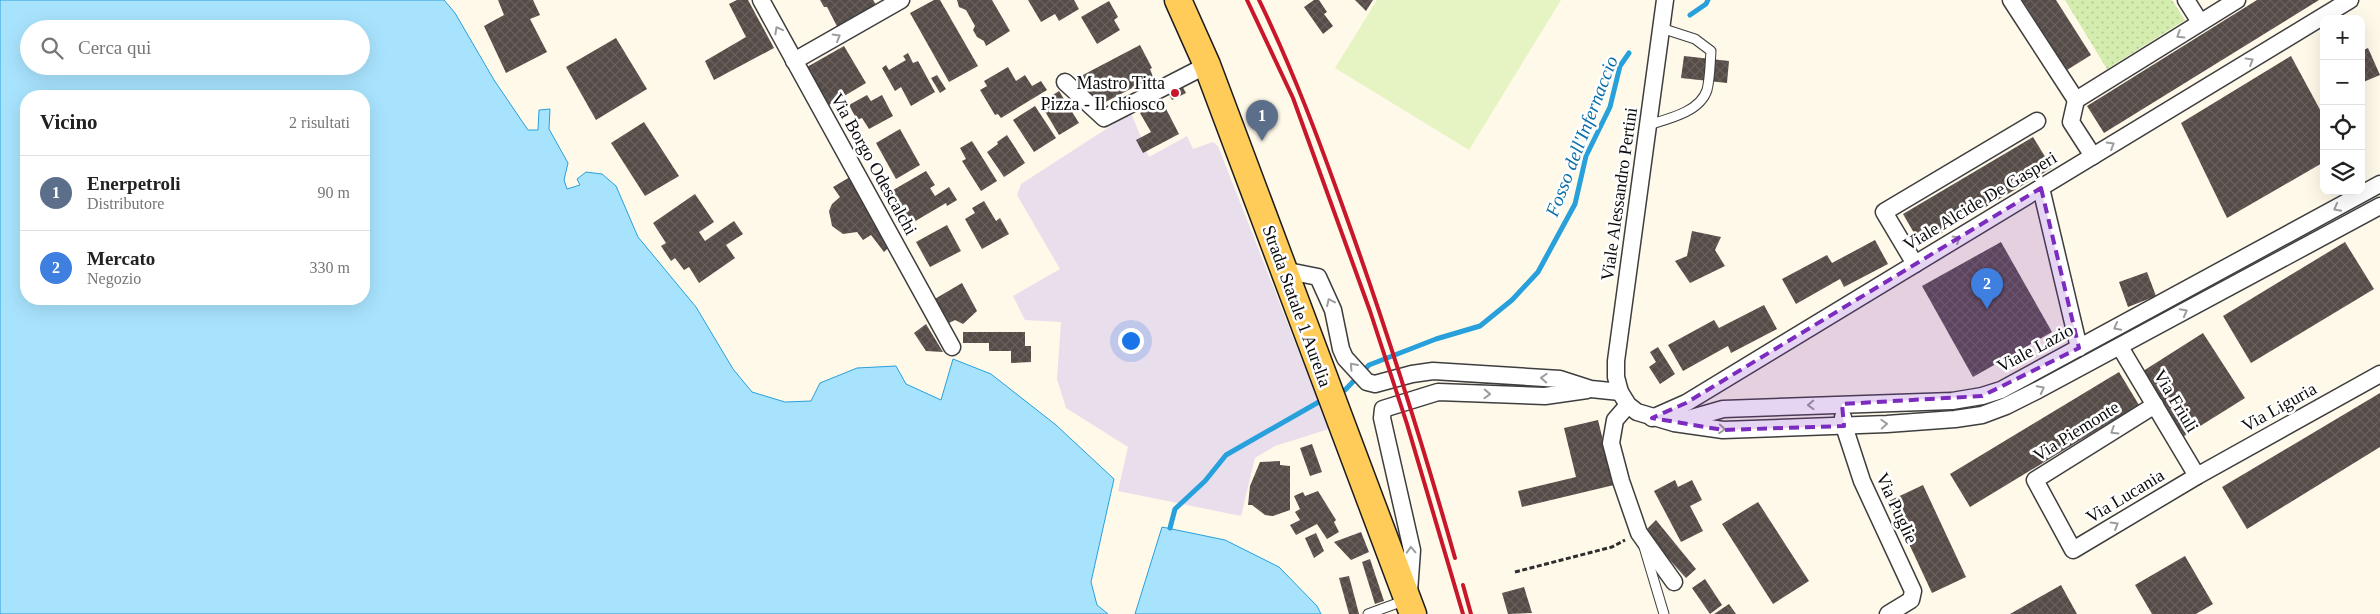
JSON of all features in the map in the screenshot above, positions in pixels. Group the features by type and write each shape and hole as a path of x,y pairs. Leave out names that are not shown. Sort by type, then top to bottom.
{"main road":[{"name":"Strada Statale 1 Aurelia","path":"1178,0 1207,65 1318,365 1411,606"}],"street":[{"name":"Via Borgo Odescalchi","path":"761,0 952,347"},
{"path":"2011,0 2076,100"},
{"path":"2186,0 2200,22"},
{"path":"2093,156 2071,122 2076,100 2237,0"},
{"name":"Viale Alcide De Gasperi","path":"1652,418 1686,403 2350,0"},
{"path":"794,61 898,1"},
{"name":"Viale Alessandro Pertini","path":"1624,398 1616,377 1616,361 1665,2"},
{"path":"1065,82 1104,118 1207,65"},
{"path":"1915,264 1884,212 2037,121"},
{"name":"Viale Lazio","path":"1674,423 1723,409 1952,401 1982,396 2001,390 2380,184"},
{"path":"2041,188 2079,348"},
{"name":"Viale Lazio","path":"1652,418 1723,430 1897,424 1982,415 2006,406 2120,347 2380,206"},
{"path":"1283,270 1318,277 1333,310 1341,349 1345,358 1367,382 1375,384 1412,374 1432,371 1560,379 1624,398 1637,412 1652,418"},
{"name":"Via Friuli","path":"2120,347 2197,476"},
{"name":"Via Liguria","path":"2197,476 2380,374"},
{"path":"1411,606 1412,550 1382,418 1383,409 1438,392 1545,396 1590,389"},
{"path":"1624,398 1615,420 1612,442 1621,481 1640,533 1674,582"},
{"name":"Via Puglie","path":"1842,404 1844,426 1862,481 1913,591 1911,600 1888,614"},
{"name":"Via Piemonte","path":"2073,550 2035,480 2155,405"},
{"name":"Via Lucania","path":"2073,550 2197,476"}],"lane":[{"path":"1648,124 1672,118 1696,105 1706,92 1711,51 1695,39 1662,28"},
{"path":"1640,533 1664,614"},
{"path":"1368,614 1411,606"}],"path":[{"path":"1515,572 1612,547 1640,533"}],"highlighted area":[{"path":"2041,188 2079,348 1982,396 1842,404 1844,426 1723,430 1652,418 1686,403"}],"shaded area":[{"path":"1131,113 1149,157 1187,136 1193,149 1213,142 1218,146 1329,429 1275,446 1255,458 1241,516 1118,491 1128,447 1066,408 1057,379 1061,322 1025,320 1013,296 1060,269 1017,195 1021,184"}],"green space":[{"path":"1377,0 1561,0 1469,150 1335,68"},
{"path":"2065,0 2172,0 2185,20 2107,69"}],"water":[{"path":"0,0 444,0 455,13 494,80 528,130 538,130 539,110 550,109 549,129 568,163 564,180 567,189 580,185 577,179 586,172 602,174 616,186 638,237 696,307 733,369 752,392 785,402 811,401 820,383 857,368 896,366 906,384 941,400 953,359 991,374 1056,425 1114,479 1091,582 1097,605 1108,614 0,614"},
{"path":"1162,527 1225,540 1279,567 1317,606 1321,614 1135,614"}],"building":[{"path":"498,0 533,0 540,15 530,19 547,52 506,73 484,26 504,15"},
{"path":"737,0 748,0 774,48 714,80 705,61 746,37 729,4"},
{"path":"820,0 873,0 878,8 839,30 827,7 824,7"},
{"path":"934,0 940,0 978,66 949,82 910,13"},
{"path":"957,0 992,0 1010,31 986,46 984,41 977,37 973,30 975,26 966,10 959,7"},
{"path":"1028,0 1074,0 1079,9 1059,21 1055,14 1041,22"},
{"path":"1314,0 1319,0 1327,12 1324,14 1333,26 1323,34 1304,7"},
{"path":"1355,0 1373,0 1366,11"},
{"path":"2022,0 2056,0 2091,55 2067,70"},
{"path":"2257,0 2319,0 2104,133 2087,106"},
{"path":"1109,1 1118,17 1114,20 1120,30 1097,44 1081,17"},
{"path":"616,38 647,89 596,120 566,67"},
{"path":"1140,45 1152,68 1150,69 1153,77 1100,105 1096,97 1093,98 1081,76"},
{"path":"844,46 866,83 829,105 807,67"},
{"path":"2368,48 2380,75 2365,81 2365,60 2365,49"},
{"path":"908,53 913,63 918,61 935,92 911,106 901,87 895,91 882,68 886,65 889,70 906,60 903,56"},
{"path":"1684,56 1729,61 1727,83 1681,78"},
{"path":"2291,56 2320,110 2320,164 2227,218 2181,123"},
{"path":"1008,67 1016,81 1025,75 1032,86 1041,81 1047,90 1001,118 998,114 995,115 980,90 987,86 984,81"},
{"path":"937,75 946,89 940,93 931,78"},
{"path":"1181,84 1186,93 1172,100 1167,91"},
{"path":"1059,91 1079,123 1059,135 1040,103"},
{"path":"867,95 871,101 882,95 893,116 869,129 862,118 857,120 849,105"},
{"path":"1162,101 1179,134 1143,153 1136,140 1151,132 1140,113"},
{"path":"1035,106 1056,138 1034,152 1013,120"},
{"path":"644,122 679,176 645,196 611,143"},
{"path":"900,129 920,165 896,179 876,143"},
{"path":"1007,135 1025,163 1004,177 987,152"},
{"path":"2033,137 2052,168 1921,245 1903,214"},
{"path":"972,141 997,181 981,191 962,161 966,159 960,148"},
{"path":"926,171 935,185 930,188 935,196 949,187 957,200 947,206 946,203 907,226 888,193"},
{"path":"850,177 889,247 884,252 871,235 863,240 857,232 843,234 832,226 829,211 832,204 840,197 833,187"},
{"path":"695,194 714,222 699,232 705,241 734,221 743,234 726,245 735,258 699,283 689,267 684,270 675,258 671,261 661,246 666,243 653,223"},
{"path":"984,201 996,221 1000,218 1009,234 982,249 965,219 975,213 972,208"},
{"path":"947,225 961,251 930,267 916,242"},
{"path":"1692,231 1721,237 1715,250 1725,266 1690,283 1675,261 1687,256"},
{"path":"1875,240 1888,264 1844,287 1840,279 1796,304 1782,279 1827,255 1832,263"},
{"path":"2001,242 2052,332 1973,377 1922,286"},
{"path":"2345,242 2374,289 2251,363 2223,316"},
{"path":"2147,272 2156,296 2128,307 2119,282"},
{"path":"962,283 977,311 963,324 955,320 945,325 933,300"},
{"path":"1764,305 1777,329 1731,353 1728,346 1683,371 1668,345 1714,320 1719,328"},
{"path":"926,324 943,352 926,351 914,333"},
{"path":"963,332 1025,332 1025,346 1031,346 1031,362 1011,363 1011,351 989,351 989,343 963,343"},
{"path":"2203,333 2245,398 2181,438 2140,373"},
{"path":"1658,347 1675,374 1660,384 1649,367 1656,362 1650,352"},
{"path":"2119,372 2139,405 1970,507 1950,474"},
{"path":"2380,393 2380,447 2247,529 2222,487"},
{"path":"1598,420 1614,485 1522,507 1518,491 1576,477 1564,428"},
{"path":"1312,444 1322,472 1310,476 1300,448"},
{"path":"1280,461 1280,465 1290,466 1290,510 1273,516 1265,515 1252,505 1248,505 1250,486 1260,462"},
{"path":"1675,480 1678,487 1692,480 1702,500 1690,506 1703,531 1681,542 1654,491"},
{"path":"1923,485 1966,577 1932,593 1889,501"},
{"path":"1318,491 1336,520 1334,522 1339,532 1327,539 1317,524 1296,535 1290,525 1300,520 1295,512 1300,509 1294,496 1303,492 1305,496"},
{"path":"1758,502 1809,581 1773,604 1722,524"},
{"path":"1656,520 1696,569 1686,578 1644,532"},
{"path":"1361,532 1369,552 1351,560 1334,542"},
{"path":"1316,533 1324,551 1314,558 1305,538"},
{"path":"2185,556 2213,604 2196,614 2152,614 2135,585"},
{"path":"1370,559 1384,601 1375,604 1362,562"},
{"path":"1349,576 1359,614 1349,614 1339,578"},
{"path":"1705,579 1722,605 1710,614 1692,588"},
{"path":"2061,585 2077,614 2010,614"},
{"path":"1524,587 1532,613 1508,614 1502,593"},
{"path":"1729,604 1736,614 1714,614"}],"waterway":[{"name":"Fosso dell'Infernaccio","path":"1690,15 1706,4 1708,0"},
{"name":"Fosso dell'Infernaccio","path":"1339,392 1345,390 1369,365 1436,339 1480,326 1512,300 1538,272 1575,204 1586,156 1610,107 1620,66 1629,53"},
{"name":"Fosso dell'Infernaccio","path":"1170,528 1175,509 1205,481 1226,455 1324,399"}],"railway":[{"path":"1247,0 1293,98 1370,311 1407,424 1463,614"},
{"path":"1259,0 1305,105 1360,256 1403,385 1455,558"},
{"path":"1463,585 1471,614"}],"place":[{"name":"Mastro Titta Pizza - Il chiosco","path":"1175,93"},
{"name":"Enerpetroli","path":"1262,141"},
{"name":"Mercato","path":"1987,309"}]}
